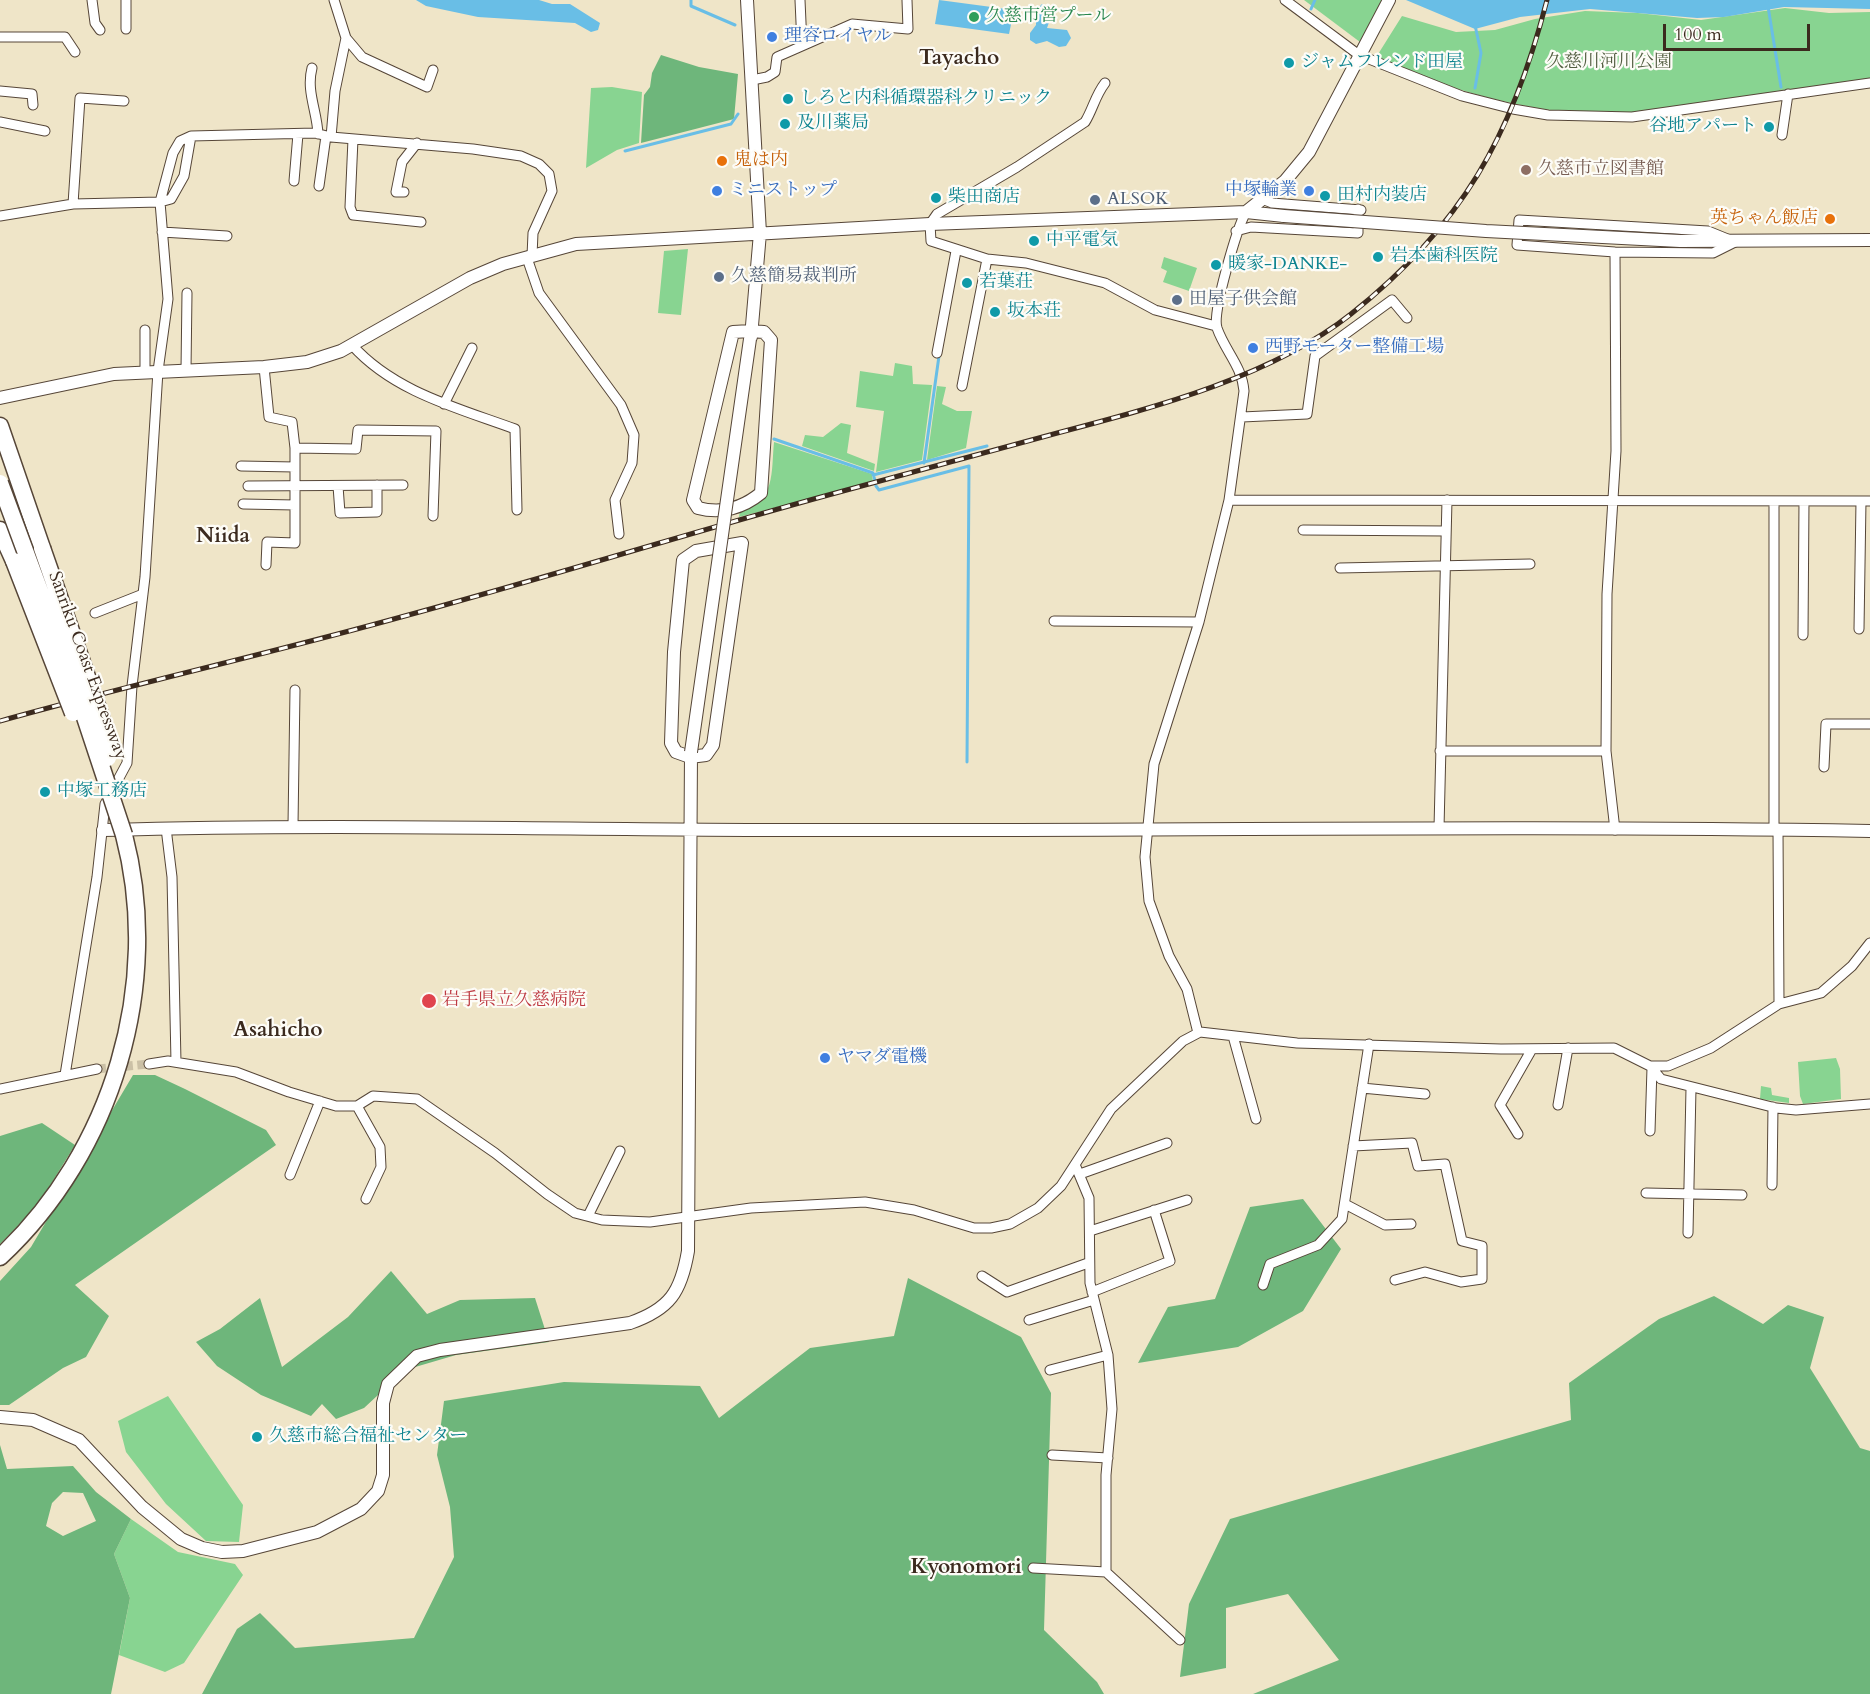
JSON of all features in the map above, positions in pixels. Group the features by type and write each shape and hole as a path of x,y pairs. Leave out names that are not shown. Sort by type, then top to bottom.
{"highway":[{"path":"0,426 101,717 124,835"},
{"name":"Sanriku Coast Expressway","path":"0,483 70,672 124,835 138,903 139,953 137,979 126,1037 112,1083 79,1159 34,1220 0,1257"},
{"path":"0,530 97,774 124,835"}],"street":[{"path":"92,0 95,23 100,30"},
{"path":"126,0 126,28"},
{"path":"334,0 346,39 362,57 427,87 433,70"},
{"path":"0,1417 33,1420 79,1440 163,1526 181,1539 202,1548 222,1552 243,1551 298,1538 361,1509 378,1491 383,1475 385,1455 382,1428 383,1403 388,1384 417,1356 440,1350 630,1323 646,1317 676,1293 684,1276 688,1251 691,755 751,335 760,233 747,0"},
{"path":"800,0 802,45"},
{"path":"752,80 767,77 775,72 777,57 852,24 908,29 908,0"},
{"path":"1285,0 1359,55 1462,96 1548,115 1632,117 1870,83"},
{"path":"1198,1033 1187,989 1169,956 1149,902 1145,857 1154,764 1198,622 1229,500 1242,417 1243,375 1216,326 1236,231 1246,212 1285,181 1309,152 1389,0"},
{"path":"0,37 65,37 75,52"},
{"path":"319,186 325,136 346,39"},
{"path":"312,68 311,100 325,136"},
{"path":"1105,83 1095,96 1091,112 1085,122 1017,167 937,214 930,224 931,241 956,251 987,259 1026,263 1106,283 1155,310 1216,326"},
{"path":"0,91 32,94 33,105"},
{"path":"1782,135 1788,94"},
{"path":"73,204 80,98 124,101"},
{"path":"0,122 45,131"},
{"path":"294,181 298,134"},
{"path":"65,1075 103,830 105,804 127,763 132,686 143,594 158,371 168,299 160,202 173,153 180,141 190,136 298,134 521,156 539,164 549,174 552,191 534,233 529,257 538,293 621,405 634,435 632,463 615,500 619,534"},
{"path":"0,216 73,204 160,202 171,199 184,176 190,136"},
{"path":"353,139 350,207 353,215 421,222"},
{"path":"404,192 396,192 402,162 417,144"},
{"path":"1236,231 1251,227 1358,233 1359,209 1272,203 1262,199"},
{"path":"0,398 114,374 264,367 307,362 352,345 470,278 529,257 576,244 930,224 1246,212 1427,227 1680,241 1870,240"},
{"path":"1519,220 1708,231 1735,242 1713,253 1615,252 1517,245 1519,220"},
{"path":"162,232 227,236"},
{"path":"937,353 956,251"},
{"path":"1615,252 1615,500 1607,594 1606,751 1615,830"},
{"path":"962,386 987,259"},
{"path":"186,370 188,293"},
{"path":"1242,417 1307,414 1315,356 1392,300 1407,318"},
{"path":"145,330 145,372"},
{"path":"733,332 751,335 764,332 771,339 761,493 750,502 712,512 698,508 693,500 733,332"},
{"path":"352,345 407,388 444,404 515,429 517,510"},
{"path":"444,404 472,348"},
{"path":"264,367 269,417 292,423 295,448 295,543 267,542 266,564"},
{"path":"295,448 356,449 358,430 436,431 433,516"},
{"path":"241,466 295,467"},
{"path":"338,486 340,513 377,512 377,485"},
{"path":"248,486 403,485"},
{"path":"1229,500 1866,501 1859,629"},
{"path":"1439,828 1447,500"},
{"path":"1803,635 1804,501"},
{"path":"1774,502 1779,1004"},
{"path":"243,504 295,505"},
{"path":"1303,530 1446,531"},
{"path":"742,543 713,746 706,755 691,755 676,752 671,742 674,652 683,560 696,551 742,543"},
{"path":"1340,568 1530,564"},
{"path":"95,613 143,594"},
{"path":"1054,621 1198,622"},
{"path":"293,825 295,690"},
{"path":"1824,767 1826,724 1870,724"},
{"path":"1440,751 1606,751"},
{"path":"103,830 293,825 690,829 1439,828 1870,831"},
{"path":"166,828 172,877 176,1062"},
{"path":"1651,1067 1668,1066 1711,1048 1779,1004 1827,990 1852,966 1870,944"},
{"path":"149,1064 176,1062 236,1072 336,1106 357,1106 373,1096 417,1099 495,1153 575,1213 631,1222 750,1208 865,1202 914,1210 974,1228 991,1228 1010,1224 1038,1208 1078,1171 1111,1109 1184,1041 1198,1033 1297,1043 1532,1049 1614,1048 1651,1067 1661,1079 1773,1107 1796,1110 1870,1104"},
{"path":"1233,1036 1256,1119"},
{"path":"1263,1285 1270,1264 1318,1245 1342,1219 1369,1044"},
{"path":"1557,1105 1568,1048"},
{"path":"1518,1134 1500,1105 1532,1049"},
{"path":"1650,1131 1651,1067"},
{"path":"0,1089 97,1069"},
{"path":"1362,1088 1425,1094"},
{"path":"1688,1233 1691,1088"},
{"path":"290,1175 320,1101"},
{"path":"357,1106 380,1147 381,1167 366,1198"},
{"path":"1772,1185 1773,1107"},
{"path":"1078,1171 1167,1143"},
{"path":"1353,1146 1412,1143 1418,1166 1445,1164 1462,1241 1482,1246 1482,1279 1461,1282 1425,1272 1395,1281"},
{"path":"588,1216 620,1152"},
{"path":"1078,1171 1089,1198 1088,1263 1093,1296 1108,1355 1112,1409 1108,1458 1106,1572"},
{"path":"1646,1193 1742,1195"},
{"path":"1090,1231 1188,1200"},
{"path":"1345,1204 1384,1225 1411,1224"},
{"path":"1029,1320 1093,1296 1170,1261 1154,1210"},
{"path":"982,1276 1007,1292 1088,1263"},
{"path":"1050,1370 1108,1355"},
{"path":"1052,1455 1108,1458"},
{"path":"1033,1568 1106,1572 1180,1640"}],"green space":[{"path":"1304,0 1382,0 1360,42"},
{"name":"久慈川河川公園","path":"1785,8 1829,13 1870,12 1870,81 1647,112 1578,113 1548,110 1489,98 1460,90 1375,59 1402,16 1456,32 1495,30 1535,19 1585,11 1638,13 1701,20"},
{"path":"661,55 699,67 738,74 734,119 641,143 644,95 650,87 652,73"},
{"path":"612,87 642,92 639,143 617,150 586,168 591,88"},
{"path":"688,249 681,315 658,313 664,251"},
{"path":"1164,257 1197,268 1189,291 1163,282 1167,271 1161,268"},
{"path":"895,363 912,366 913,384 932,385 922,460 876,472 884,411 856,407 860,371 893,376"},
{"path":"937,386 946,387 942,404 957,411 972,411 966,448 927,460"},
{"path":"841,423 851,425 847,453 875,464 874,471 802,446 805,435 823,437"},
{"path":"774,442 872,474 873,482 739,517 740,511 752,506 766,493 771,475"},
{"path":"1836,1058 1840,1069 1841,1099 1803,1104 1800,1096 1798,1062"},
{"path":"133,1075 155,1075 185,1089 266,1130 276,1145 75,1285 109,1316 86,1357 63,1368 9,1405 0,1405 0,1281 31,1247"},
{"path":"1761,1086 1771,1088 1772,1095 1789,1098 1789,1103 1760,1099"},
{"path":"42,1123 75,1145 38,1205 0,1244 0,1136"},
{"path":"1303,1199 1341,1249 1303,1311 1238,1347 1138,1363 1168,1307 1215,1299 1250,1207"},
{"path":"391,1271 427,1314 460,1300 535,1298 549,1342 456,1355 405,1370 364,1408 336,1419 322,1404 311,1416 261,1395 217,1366 196,1342 220,1329 260,1298 282,1367 348,1317"},
{"path":"908,1278 1021,1337 1051,1393 1044,1630 1097,1682 1104,1694 202,1694 237,1629 260,1613 295,1648 414,1638 454,1557 450,1507 437,1455 444,1401 564,1382 700,1386 719,1418 810,1348 894,1336"},
{"path":"1714,1296 1763,1324 1788,1305 1824,1317 1810,1368 1860,1448 1870,1451 1870,1694 1253,1694 1339,1660 1288,1594 1226,1608 1226,1668 1180,1677 1189,1604 1230,1519 1571,1420 1569,1383 1659,1319"},
{"path":"168,1396 243,1505 239,1542 206,1541 166,1504 126,1452 118,1421"},
{"path":"0,1445 7,1469 73,1466 96,1492 131,1519 114,1554 130,1598 111,1694 0,1694","holes":["63,1492 83,1493 96,1521 63,1536 46,1526 52,1503"]},
{"path":"131,1519 178,1552 235,1564 243,1575 184,1663 165,1672 119,1655 130,1598 114,1554"}],"water":[{"path":"416,0 539,0 552,4 570,4 600,23 598,30 591,32 575,23 478,17 426,6"},
{"name":"久慈市営プール","path":"939,0 1014,10 1009,34 935,24"},
{"path":"1406,0 1870,0 1870,9 1784,7 1724,17 1697,18 1590,9 1520,17 1475,29"},
{"name":"久慈市営プール","path":"1042,4 1053,11 1047,28 1067,30 1071,38 1066,46 1059,47 1047,41 1036,44 1030,40 1030,33 1036,25 1036,10"}],"waterway":[{"path":"691,0 691,6 735,25"},
{"path":"1311,9 1315,0"},
{"path":"1767,0 1781,87"},
{"path":"1475,25 1481,53 1475,88"},
{"path":"625,151 731,124 738,114"},
{"path":"924,463 939,356"},
{"path":"774,439 873,473 875,481"},
{"path":"873,475 987,446"},
{"path":"876,486 879,490 969,466 967,762"}],"tunnel":[{"path":"97,1069 149,1064"}],"railway":[{"path":"0,721 456,602 788,506 1135,412 1250,372 1320,336 1351,314 1390,281 1424,247 1453,212 1499,136 1533,49 1547,0"}],"place":[{"name":"久慈市営プール","path":"974,17"},
{"name":"理容ロイヤル","path":"772,37"},
{"name":"ジャムフレンド田屋","path":"1289,63"},
{"name":"しろと内科循環器科クリニック","path":"788,99"},
{"name":"及川薬局","path":"785,124"},
{"name":"谷地アパート","path":"1769,127"},
{"name":"鬼は内","path":"722,161"},
{"name":"久慈市立図書館","path":"1526,170"},
{"name":"ミニストップ","path":"717,191"},
{"name":"中塚輪業","path":"1309,191"},
{"name":"田村内装店","path":"1325,196"},
{"name":"柴田商店","path":"936,198"},
{"name":"ALSOK","path":"1095,200"},
{"name":"英ちゃん飯店","path":"1830,219"},
{"name":"中平電気","path":"1034,241"},
{"name":"岩本歯科医院","path":"1378,257"},
{"name":"暖家-DANKE-","path":"1216,265"},
{"name":"久慈簡易裁判所","path":"719,277"},
{"name":"若葉荘","path":"967,283"},
{"name":"田屋子供会館","path":"1177,300"},
{"name":"坂本荘","path":"995,312"},
{"name":"西野モーター整備工場","path":"1253,348"},
{"name":"中塚工務店","path":"45,792"},
{"name":"岩手県立久慈病院","path":"429,1001"},
{"name":"ヤマダ電機","path":"825,1058"},
{"name":"久慈市総合福祉センター","path":"257,1437"}],"district":[{"name":"Tayacho","path":"959,59"},
{"name":"Niida","path":"223,537"},
{"name":"Asahicho","path":"278,1031"},
{"name":"Kyonomori","path":"966,1568"}]}
